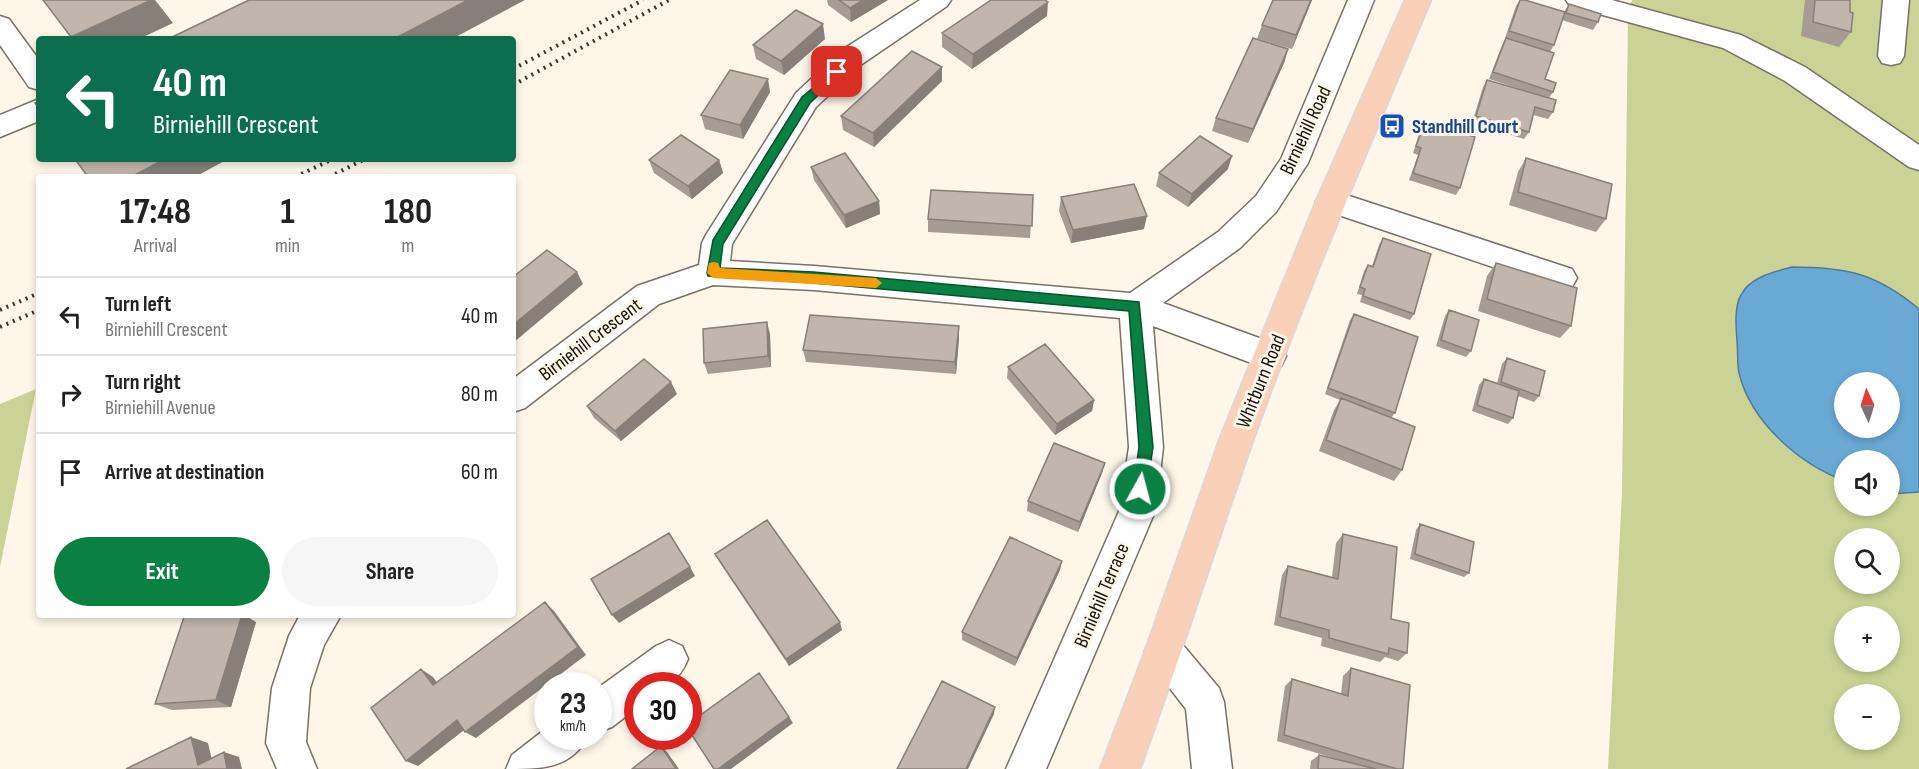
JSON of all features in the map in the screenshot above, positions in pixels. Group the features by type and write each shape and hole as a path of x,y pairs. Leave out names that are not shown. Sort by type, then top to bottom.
{"main road":[{"name":"Whitburn Road","path":"1119,769 1164,651 1237,438 1331,201 1418,0"}],"street":[{"path":"713,273 717,243 806,100 852,57 938,0"},
{"name":"Birniehill Road","path":"1135,306 1229,240 1266,204 1294,163 1361,0"},
{"path":"1579,0 1732,41 1795,75 1919,159"},
{"path":"1890,56 1896,0"},
{"path":"0,25 36,76"},
{"path":"0,127 36,110"},
{"path":"1331,201 1561,278"},
{"name":"Birniehill Crescent","path":"516,396 648,295 713,273 814,278 1135,306 1270,356"},
{"name":"Birniehill Terrace","path":"1026,769 1138,509 1146,447 1135,306"},
{"path":"297,769 286,743 291,688 308,636 320,618"},
{"path":"1164,651 1205,702 1212,769"},
{"path":"612,702 669,659"},
{"path":"526,769 550,750"}],"green space":[{"path":"1632,0 1919,0 1919,769 1608,769 1622,493 1628,13"},
{"path":"36,389 0,567 0,404"}],"water":[{"path":"1792,267 1829,268 1860,274 1889,287 1919,309 1919,492 1900,493 1900,450 1834,450 1834,476 1794,452 1779,439 1754,408 1739,373 1736,311 1745,289 1763,276"}],"building":[{"path":"43,0 151,0 73,36 70,36"},
{"path":"249,0 468,0 400,36 174,36"},
{"path":"839,0 863,0 850,8"},
{"path":"991,0 1045,0 1048,2 973,54 942,33"},
{"path":"1273,0 1311,0 1296,35 1262,25"},
{"path":"1520,0 1565,12 1554,45 1509,31"},
{"path":"1815,0 1850,0 1850,12 1853,13 1851,32 1813,22"},
{"path":"1569,4 1601,14 1598,22 1566,13"},
{"path":"796,10 823,24 781,61 753,45"},
{"path":"1253,38 1288,49 1253,129 1216,118"},
{"path":"1506,38 1554,53 1545,79 1556,83 1553,92 1493,72"},
{"path":"912,51 942,67 873,133 841,116"},
{"path":"730,70 768,79 740,125 701,115"},
{"path":"1487,80 1556,100 1553,112 1535,107 1529,132 1476,116"},
{"path":"1429,123 1475,137 1460,188 1413,173 1421,148 1416,146 1423,127 1428,129"},
{"path":"681,135 719,160 688,186 649,160"},
{"path":"1200,136 1232,156 1192,194 1159,173"},
{"path":"845,153 879,201 844,215 811,167"},
{"path":"1526,158 1612,184 1606,219 1518,192"},
{"path":"77,162 159,162 137,174 86,174"},
{"path":"1134,184 1147,216 1073,230 1061,197"},
{"path":"931,190 1033,195 1032,226 928,219"},
{"path":"1383,238 1431,254 1414,314 1363,296 1365,289 1360,287 1368,265 1373,267"},
{"path":"547,250 577,272 516,323 516,275"},
{"path":"1496,263 1577,288 1571,326 1487,299"},
{"path":"1449,310 1479,320 1471,351 1441,340"},
{"path":"1354,314 1418,337 1395,413 1328,388"},
{"path":"810,315 959,326 955,362 803,350"},
{"path":"767,322 768,356 704,363 703,329"},
{"path":"1045,344 1094,400 1057,424 1008,367"},
{"path":"1507,358 1545,371 1539,396 1501,382"},
{"path":"644,359 671,382 615,431 587,406"},
{"path":"1484,379 1519,391 1513,418 1477,405"},
{"path":"1341,398 1415,427 1402,470 1326,440"},
{"path":"1054,443 1105,463 1080,522 1028,501"},
{"path":"767,520 840,622 786,659 715,554"},
{"path":"1420,524 1474,542 1469,573 1415,554"},
{"path":"669,533 690,567 612,615 591,579"},
{"path":"1343,534 1397,547 1391,619 1409,623 1407,653 1389,648 1388,654 1329,638 1329,630 1280,617 1288,566 1338,579"},
{"path":"1010,537 1062,561 1017,658 962,632"},
{"path":"545,602 578,647 545,672 534,672 534,680 465,732 457,720 406,761 371,708 421,669 433,685"},
{"path":"184,618 241,618 216,700 155,704"},
{"path":"1351,668 1410,685 1403,769 1284,735 1292,679 1348,696"},
{"path":"759,673 789,717 718,769 714,769 702,750 702,714"},
{"path":"942,681 995,707 966,769 897,769"},
{"path":"191,737 198,765 224,752 227,769 126,769"},
{"path":"656,750 664,750 676,769 632,769"},
{"path":"1319,755 1376,769 1318,769"}],"railway":[{"path":"516,67 643,0"},
{"path":"516,83 669,0"},
{"path":"301,174 327,162"},
{"path":"335,174 359,162"},
{"path":"0,310 36,294"},
{"path":"0,327 36,311"}],"slow traffic":[{"path":"714,267 713,273 876,283"}],"place":[{"name":"Standhill Court","path":"1392,126"}],"route":[{"path":"837,72 806,100 717,243 713,273 814,278 1135,306 1146,447 1140,489"}]}
